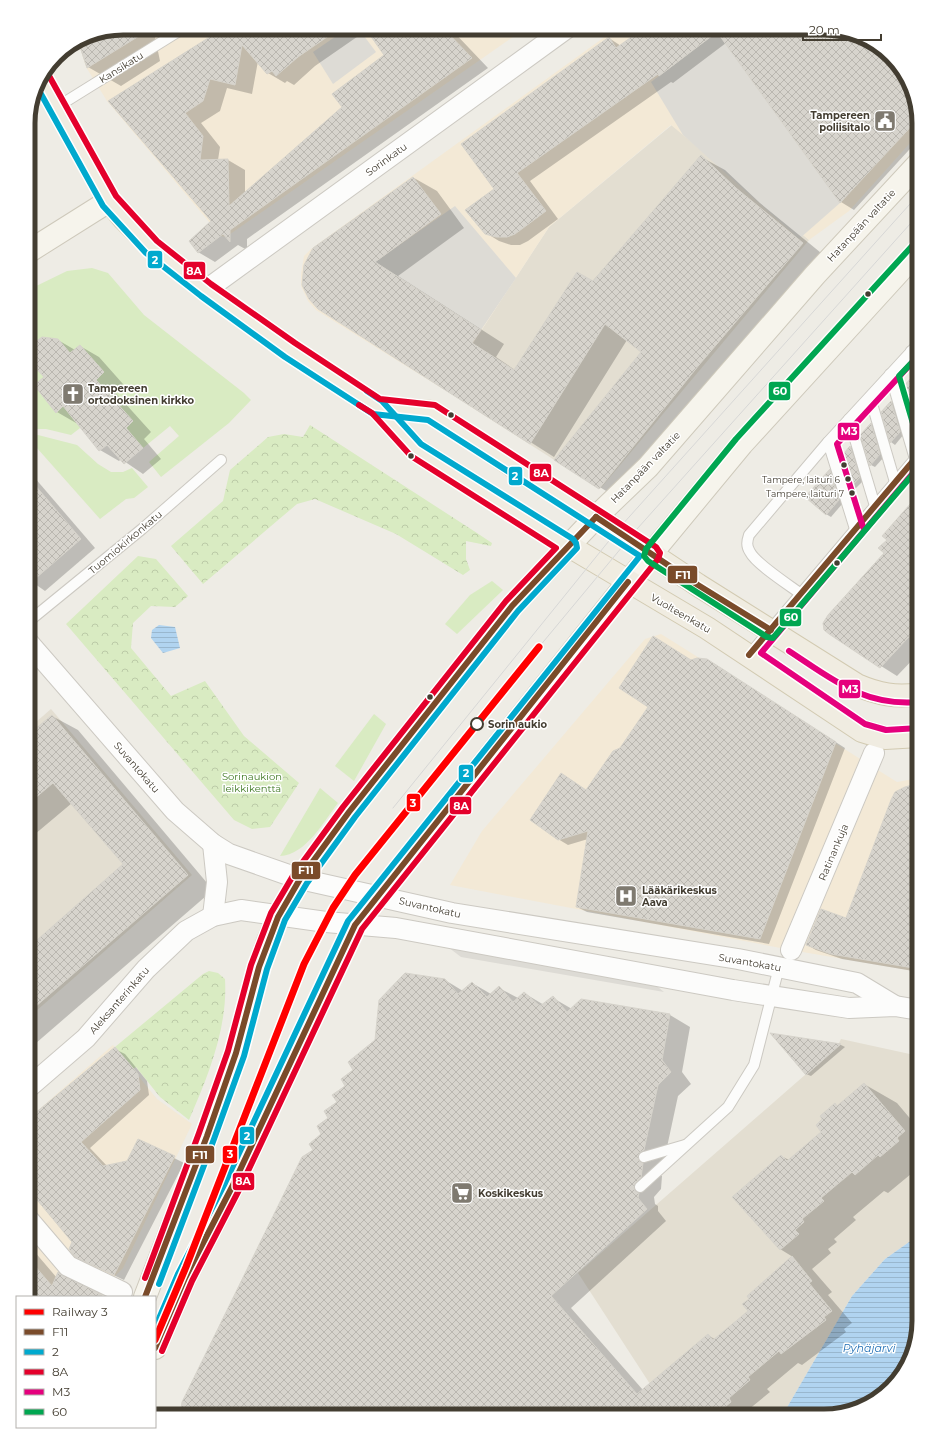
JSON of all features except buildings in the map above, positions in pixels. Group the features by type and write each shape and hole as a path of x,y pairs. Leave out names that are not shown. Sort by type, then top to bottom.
{"main road":[{"name":"Vuolteenkatu","path":"44,84 109,201 124,220 152,248 206,290 290,350 377,407 416,450 569,546 749,655 862,731 886,738 912,736"},
{"name":"Vuolteenkatu","path":"377,407 431,412 513,466 596,517 857,685 887,695 904,697 912,695"}],"street":[{"name":"Sorinkatu","path":"206,290 557,35"},
{"name":"Hatanpään valtatie","path":"145,1296 207,1136 236,1053 259,967 278,917 300,879 349,812 512,606 596,517 648,467 815,275 912,171"},
{"path":"35,248 109,201"},
{"path":"156,1346 185,1278 232,1187 355,925 628,582 742,444 912,258"},
{"name":"Suvantokatu","path":"35,664 175,811 213,844 229,854 300,879 452,913 778,967 857,983 895,1006"},
{"name":"Ratinankuja","path":"791,950 874,753"},
{"path":"213,844 217,882 213,916"},
{"name":"Aleksanterinkatu","path":"35,1082 86,1038 165,949 186,931 213,916 241,910 278,917"},
{"name":"Suvantokatu","path":"278,917 396,928 733,990 849,1008 895,1006 912,1009"},
{"path":"35,1227 68,1266 122,1292"}],"lane":[{"name":"Kansikatu","path":"57,107 173,35"},
{"path":"801,594 754,558 746,541 749,535 828,442 911,351"},
{"path":"890,374 912,443"},
{"path":"870,397 895,482"},
{"path":"849,419 875,506"},
{"path":"828,442 855,529"},
{"name":"Tuomiokirkonkatu","path":"35,616 142,529 221,460"},
{"path":"749,655 912,462"},
{"path":"640,1187 728,1107 754,1065 778,967"},
{"path":"644,1157 689,1144"}],"shaded area":[{"path":"123,35 512,35 513,37 226,237 221,236 107,101 86,67 80,47 106,37"},
{"path":"338,35 363,35 376,52 333,84 313,52"},
{"path":"607,35 830,35 841,37 863,44 878,53 894,69 909,100 912,123 912,141 849,211 809,240 671,125 549,227 443,389 316,310 308,301 301,286 304,256 311,249"},
{"path":"713,35 719,35 840,203 799,239 683,135 651,82"},
{"path":"672,125 809,240 600,489 443,389 549,227"},
{"path":"455,206 516,278 481,330 375,262"},
{"path":"661,634 897,782 912,779 912,971 791,950 450,885 482,831 645,639"},
{"path":"51,709 192,875 35,1012 35,723"},
{"path":"444,944 647,978 664,992 461,957"},
{"path":"841,1039 912,1054 912,1240 885,1259 852,1296 786,1409 671,1409 650,1384 578,1273 837,1047"},
{"path":"113,1045 157,1099 192,1124 123,1268 111,1280 65,1258 35,1219 35,1113"},
{"path":"35,1243 64,1278 104,1296 35,1296"}],"green space":[{"path":"92,268 108,273 144,315 251,400 229,423 161,477 149,462 179,436 170,426 143,448 126,428 133,421 94,381 104,372 80,345 70,353 60,341 57,343 35,345 35,287 67,271"},
{"path":"35,367 44,377 35,384"},
{"path":"35,386 56,413 66,404 84,425 71,435 46,429 35,429"},
{"path":"310,425 492,543 491,546 466,541 466,559 470,570 463,575 396,534 315,499 297,504 203,584 171,546 223,501 230,470 268,437 284,434 303,437"},
{"path":"38,435 77,445 98,464 111,472 123,472 132,468 148,487 134,498 126,499 100,519 35,446 35,436"},
{"name":"Sorinaukion leikkikenttä","path":"138,556 156,559 188,596 175,607 151,606 133,623 131,648 171,696 205,681 244,736 299,783 270,827 252,829 234,820 66,624"},
{"path":"492,581 503,590 457,634 445,624 470,595"},
{"path":"374,714 386,724 354,781 335,766"},
{"path":"320,788 338,803 314,836 306,844 298,850 280,856"},
{"path":"209,971 218,973 225,979 223,1016 220,1034 210,1069 189,1120 160,1097 136,1067 133,1069 115,1047 203,974"}],"water":[{"path":"159,625 175,627 180,648 163,653 151,638 152,630"},
{"name":"Pyhäjärvi","path":"912,1240 911,1333 905,1355 894,1375 878,1391 847,1406 824,1409 786,1409 852,1296 885,1259"}],"tram line":[{"path":"393,808 621,526 910,204"},
{"path":"539,647 637,529 912,222"}],"rail line":[{"name":"3","path":"156,1338 186,1267 304,964 333,908 355,875 539,647"}],"transit line":[{"name":"8A","path":"49,76 116,196 157,241 211,284 295,343 380,399 435,405 656,547 660,553 658,559 362,929 239,1190 192,1281 162,1351"},
{"name":"2","path":"40,93 103,206 146,253 201,296 285,357 373,414 428,420 640,556 348,921 225,1183 178,1274 156,1326"},
{"name":"60","path":"912,246 736,439 646,549 644,556 648,561 767,637 773,638 912,475"},
{"name":"60","path":"912,362 899,376 912,420"},
{"name":"M3","path":"863,527 837,444 912,363"},
{"name":"2","path":"159,1284 244,1056 267,969 285,920 307,883 355,817 518,611 577,548 573,539 421,444 382,401 367,391"},
{"name":"8A","path":"145,1278 228,1051 251,965 271,913 294,874 343,807 506,601 556,548 411,456 372,413 359,405"},
{"name":"F11","path":"749,655 912,462"},
{"name":"M3","path":"912,474 761,653 865,724 886,730 912,728"},
{"name":"F11","path":"596,517 698,585 771,630"},
{"name":"F11","path":"145,1296 207,1136 236,1053 259,967 278,917 300,879 349,812 512,606 596,517"},
{"name":"F11","path":"156,1346 185,1278 232,1187 355,925 628,582"},
{"name":"M3","path":"789,651 850,689 882,700 912,702"}],"place":[{"name":"Tampereen poliisitalo","path":"885,121"},
{"name":"Tampereen ortodoksinen kirkko","path":"73,394"},
{"name":"Tampere, laituri 6","path":"848,479"},
{"name":"Tampere, laituri 7","path":"852,493"},
{"name":"Sorin aukio","path":"477,724"},
{"name":"Lääkärikeskus Aava","path":"626,896"},
{"name":"Koskikeskus","path":"462,1193"}]}
